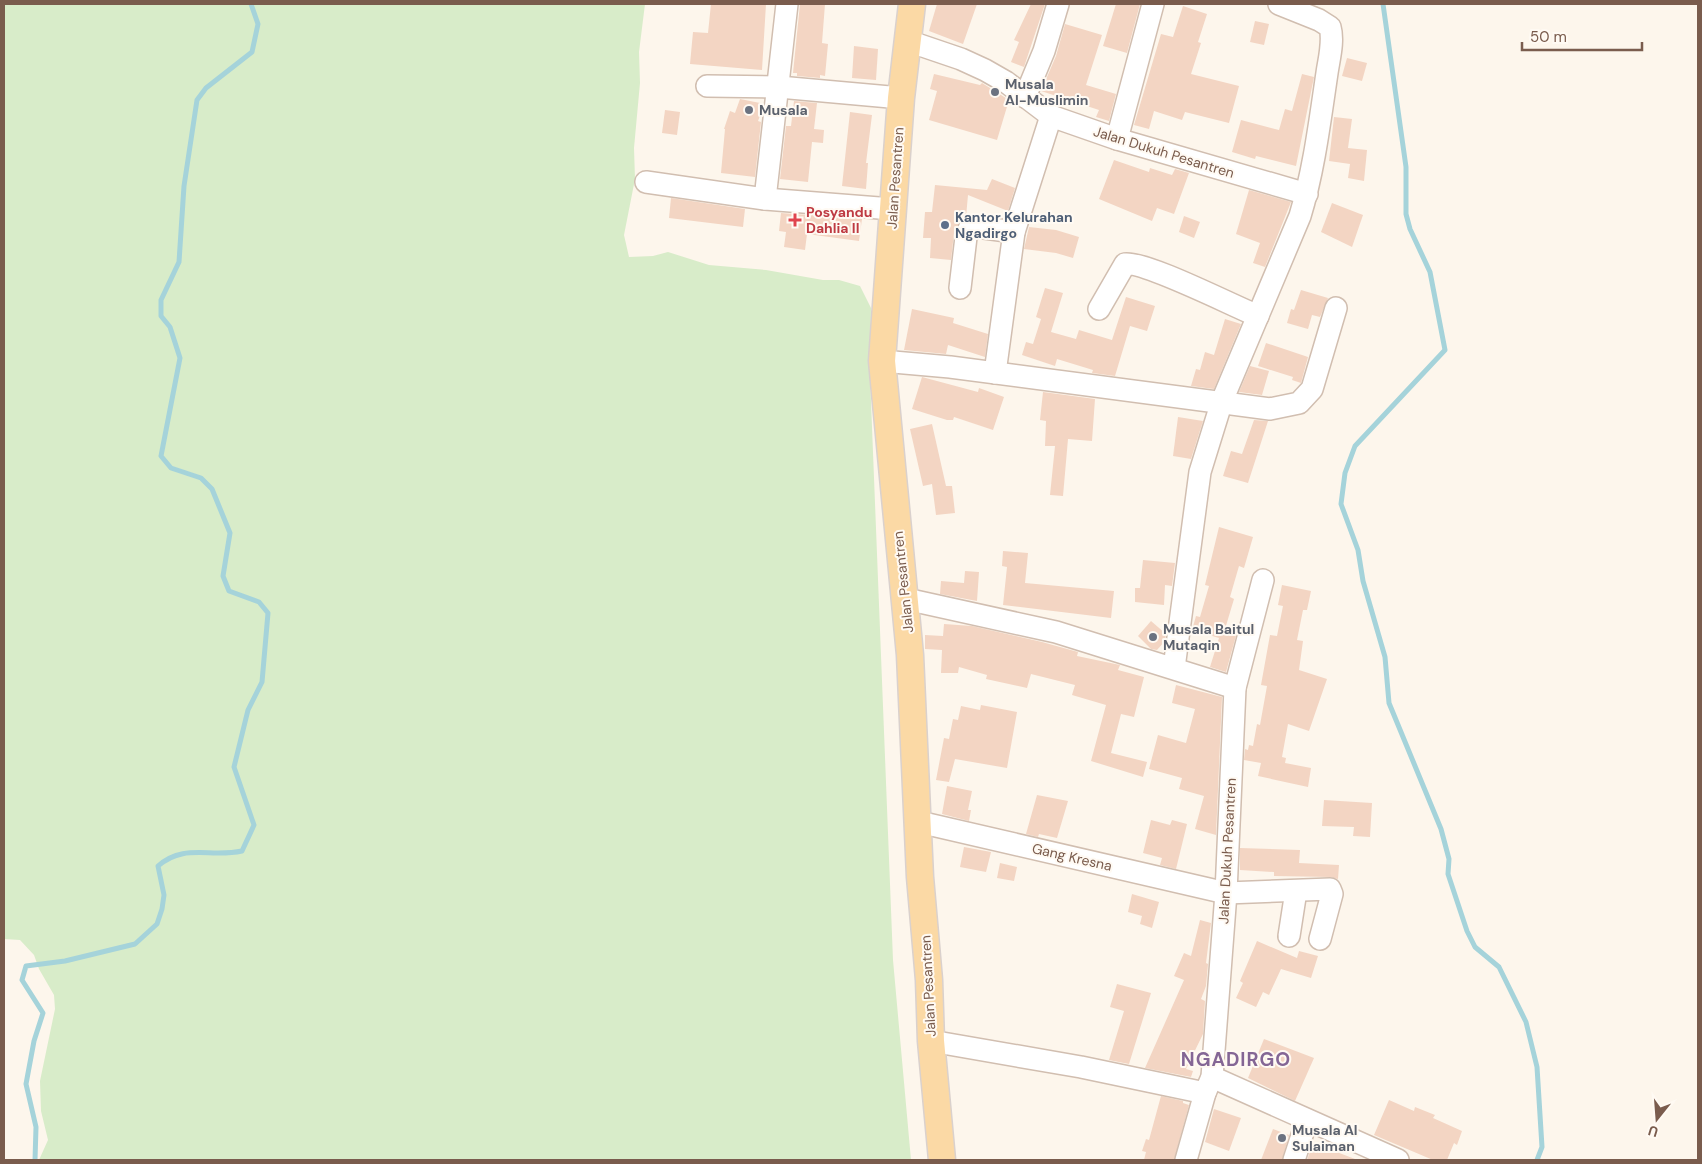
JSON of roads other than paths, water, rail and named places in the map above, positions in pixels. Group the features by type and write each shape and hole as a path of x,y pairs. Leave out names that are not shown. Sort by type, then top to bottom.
{"main road":[{"name":"Jalan Pesantren","path":"912,4 901,98 882,361 906,599 919,822 920,877 929,980 931,1041 942,1160"}],"street":[{"path":"765,199 787,4"},
{"path":"1025,96 1044,52 1058,4"},
{"path":"1117,139 1153,4"},
{"path":"1174,668 1200,472 1222,401 1300,216 1307,194 1326,84 1331,43 1330,27 1320,20 1279,4"},
{"name":"Jalan Dukuh Pesantren","path":"908,41 977,66 1006,82 1051,116 1117,139 1307,194"},
{"path":"707,86 779,87 901,98"},
{"path":"995,373 1014,232 1051,116"},
{"path":"646,182 765,199 892,209"},
{"path":"960,288 966,237 969,229 977,226 1014,232"},
{"path":"1098,309 1120,270 1125,264 1132,263 1157,271 1258,316"},
{"path":"882,361 1222,401 1270,409 1299,403 1312,389 1336,308"},
{"name":"Jalan Dukuh Pesantren","path":"1186,1160 1208,1085 1226,892 1235,688 1263,580"},
{"path":"906,599 1056,632 1235,688"},
{"name":"Gang Kresna","path":"919,822 1226,892 1333,891 1320,939"},
{"path":"1289,936 1296,891"},
{"path":"931,1041 1081,1067 1208,1085 1307,1120 1397,1160"},
{"path":"1294,1160 1307,1120"}],"waterway":[{"path":"35,1160 36,1127 26,1084 34,1041 43,1013 22,980 26,966 65,961 135,944 157,924 162,909 164,895 158,866 168,859 188,853 230,853 242,851 254,825 234,767 248,710 262,682 268,613 259,602 229,591 223,576 230,533 212,489 201,478 171,468 161,456 180,358 170,327 161,316 161,300 179,262 184,186 197,100 206,88 252,52 258,24 251,4"},
{"path":"1383,4 1406,167 1406,214 1410,229 1430,272 1445,350 1355,446 1345,473 1341,504 1358,550 1363,581 1385,657 1389,703 1441,829 1449,859 1448,874 1467,931 1475,947 1499,967 1526,1022 1537,1067 1542,1147 1537,1160"}],"place":[{"name":"Musala Al-Muslimin","path":"995,92"},
{"name":"Musala","path":"749,110"},
{"name":"Posyandu Dahlia II","path":"795,220"},
{"name":"Kantor Kelurahan Ngadirgo","path":"945,225"},
{"name":"Musala Baitul Mutaqin","path":"1153,637"},
{"name":"Musala Al Sulaiman","path":"1282,1138"}],"district":[{"name":"NGADIRGO","path":"1236,1059"}]}
